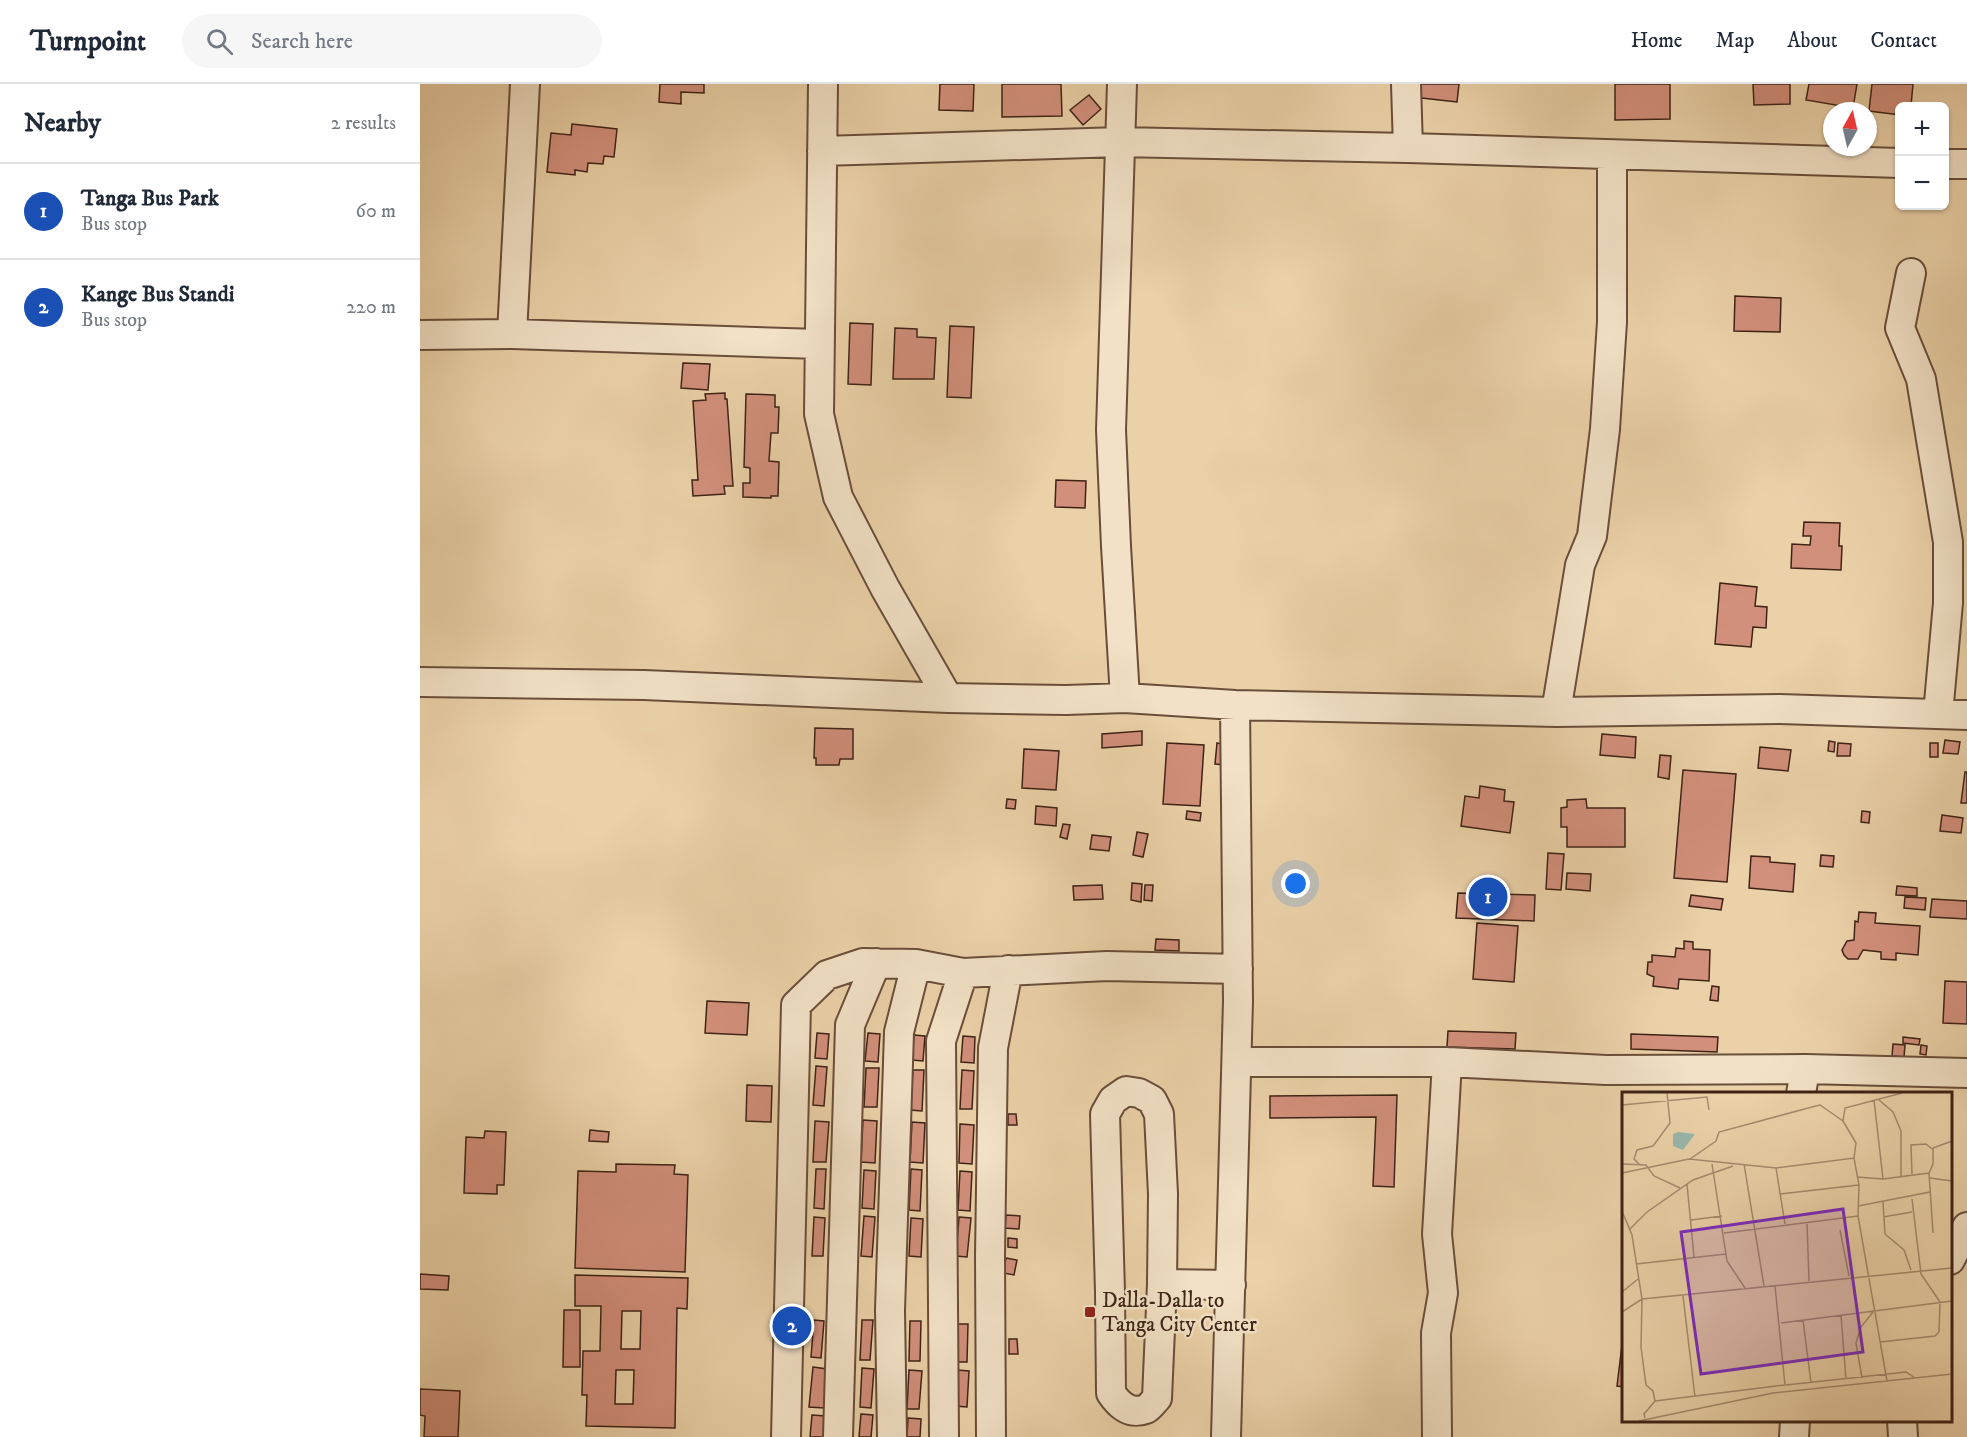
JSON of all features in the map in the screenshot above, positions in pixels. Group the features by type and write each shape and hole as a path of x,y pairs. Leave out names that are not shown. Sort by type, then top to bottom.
{"street":[{"path":"512,334 525,84"},
{"path":"823,84 819,414 838,498 885,588 948,698"},
{"path":"1122,84 1112,430 1125,698"},
{"path":"1406,84 1408,148"},
{"path":"822,151 1120,142 1895,163"},
{"path":"1556,712 1580,565 1592,536 1605,429 1612,322 1612,155"},
{"path":"1949,164 1967,164"},
{"path":"1911,273 1900,328 1921,379 1948,542 1948,603 1938,714"},
{"path":"420,335 512,334 819,344"},
{"path":"420,682 644,685 948,698 1066,700 1125,698 1235,705 1556,712 1780,709 1967,715"},
{"path":"1226,1437 1237,1062 1235,705"},
{"path":"786,1437 796,1005 827,975 863,963 916,964 963,973 1107,966 1238,969"},
{"path":"838,1437 850,1025 876,963"},
{"path":"892,1437 890,1310 899,1032 916,964"},
{"path":"991,1437 990,1257 993,1048 1008,970"},
{"path":"945,1437 941,1041 963,973"},
{"path":"1237,1062 1447,1062 1803,1081 1967,1073"},
{"path":"1437,1437 1436,1333 1443,1293 1437,1234 1447,1062"},
{"path":"1126,1091 1139,1092 1152,1100 1159,1114 1162,1284 1158,1398 1146,1409 1131,1410 1119,1405 1111,1393 1105,1114 1113,1100 1126,1091"},
{"path":"1952,1256 1967,1227"},
{"path":"1162,1284 1231,1285"},
{"path":"1794,1437 1795,1422"},
{"path":"1902,1422 1903,1437"}],"building":[{"path":"660,84 704,84 704,93 681,92 681,104 659,102"},
{"path":"940,84 974,84 973,111 939,110"},
{"path":"1002,84 1061,84 1062,116 1002,117"},
{"path":"1414,84 1459,84 1457,102 1413,97"},
{"path":"1615,84 1670,84 1670,119 1615,120"},
{"path":"1753,84 1790,84 1790,104 1754,105"},
{"path":"1809,84 1857,84 1854,102 1823,103 1806,100"},
{"path":"1872,84 1913,84 1911,102 1895,102 1895,114 1877,112 1877,102 1870,102"},
{"path":"1089,95 1101,109 1083,125 1070,110"},
{"path":"572,124 617,129 614,157 604,156 603,164 588,163 587,172 575,170 575,175 547,172 551,133 571,135"},
{"path":"1735,296 1781,298 1780,332 1734,331"},
{"path":"850,323 873,324 871,385 848,384"},
{"path":"950,326 974,327 971,398 947,397"},
{"path":"895,328 917,329 917,337 936,338 934,379 893,379"},
{"path":"683,363 710,364 708,390 681,388"},
{"path":"725,393 733,486 724,486 725,494 693,496 692,480 698,480 693,401 706,400 705,394"},
{"path":"746,394 775,395 775,407 779,407 778,433 771,433 769,461 779,462 778,496 771,496 771,498 743,497 743,483 750,483 750,468 744,467"},
{"path":"1056,480 1086,481 1085,508 1055,507"},
{"path":"1804,522 1840,523 1841,570 1791,568 1792,544 1810,545 1811,536 1803,536"},
{"path":"1720,583 1757,587 1755,606 1767,607 1766,628 1753,627 1751,647 1715,644"},
{"path":"815,728 853,729 853,759 840,759 839,765 816,765 816,758 814,758"},
{"path":"1142,731 1142,745 1102,748 1102,734"},
{"path":"1602,734 1636,737 1635,758 1600,755"},
{"path":"1945,740 1960,742 1958,754 1943,753"},
{"path":"1829,741 1835,742 1834,752 1828,751"},
{"path":"1167,743 1204,745 1200,806 1163,804"},
{"path":"1217,743 1227,745 1225,765 1215,764"},
{"path":"1838,743 1851,744 1850,756 1837,756"},
{"path":"1930,743 1938,743 1938,757 1930,757"},
{"path":"1760,747 1791,750 1788,771 1758,768"},
{"path":"1024,749 1059,751 1056,790 1022,788"},
{"path":"1660,755 1671,756 1669,779 1658,777"},
{"path":"1683,770 1736,774 1727,882 1674,878"},
{"path":"1965,772 1967,772 1967,803 1961,803"},
{"path":"1480,786 1505,790 1504,801 1514,802 1510,833 1461,826 1465,796 1479,798"},
{"path":"1007,799 1016,800 1015,809 1006,808"},
{"path":"1586,799 1587,808 1625,808 1625,847 1567,847 1567,827 1561,827 1561,808 1567,807 1567,800"},
{"path":"1036,806 1057,808 1056,826 1035,824"},
{"path":"1187,811 1201,813 1200,821 1186,819"},
{"path":"1862,811 1870,812 1869,823 1861,822"},
{"path":"1942,815 1963,818 1961,833 1940,831"},
{"path":"1063,824 1070,825 1067,839 1060,837"},
{"path":"1137,832 1148,834 1143,857 1133,855"},
{"path":"1092,835 1111,837 1109,851 1090,849"},
{"path":"1548,853 1564,854 1561,890 1546,889"},
{"path":"1821,855 1834,856 1833,867 1820,866"},
{"path":"1751,856 1770,857 1770,862 1795,864 1793,892 1749,888"},
{"path":"1567,873 1591,874 1590,891 1566,889"},
{"path":"1132,883 1142,884 1141,902 1131,900"},
{"path":"1102,885 1103,899 1074,900 1073,886"},
{"path":"1145,885 1153,885 1152,901 1144,900"},
{"path":"1897,886 1917,888 1917,896 1896,895"},
{"path":"1458,893 1535,895 1534,921 1456,918"},
{"path":"1691,895 1723,899 1721,910 1689,906"},
{"path":"1905,897 1926,898 1925,910 1904,908"},
{"path":"1932,899 1967,901 1967,919 1930,917"},
{"path":"1859,912 1876,913 1875,923 1920,926 1918,955 1896,953 1896,960 1881,959 1881,952 1863,950 1858,959 1848,959 1842,950 1847,941 1854,940 1855,921 1858,922"},
{"path":"1477,923 1518,926 1514,982 1473,979"},
{"path":"1156,939 1179,940 1179,951 1155,950"},
{"path":"1684,941 1693,942 1693,949 1710,950 1709,981 1679,979 1678,989 1653,986 1654,977 1647,974 1648,962 1652,962 1652,955 1675,957 1676,948 1684,949"},
{"path":"1945,981 1967,982 1967,1024 1943,1023"},
{"path":"1712,986 1719,987 1718,1001 1710,1000"},
{"path":"707,1001 749,1003 747,1035 705,1033"},
{"path":"1448,1031 1516,1033 1515,1049 1447,1047"},
{"path":"817,1033 829,1034 827,1059 815,1058"},
{"path":"868,1033 880,1034 878,1062 865,1061"},
{"path":"1631,1034 1718,1037 1717,1052 1631,1049"},
{"path":"914,1035 925,1036 923,1061 912,1060"},
{"path":"963,1036 975,1037 974,1063 961,1062"},
{"path":"1903,1037 1920,1039 1919,1045 1903,1043"},
{"path":"1893,1044 1905,1045 1904,1057 1892,1056"},
{"path":"1921,1045 1927,1046 1926,1055 1920,1054"},
{"path":"816,1066 827,1067 824,1106 813,1105"},
{"path":"866,1068 879,1068 877,1107 864,1107"},
{"path":"913,1070 924,1070 922,1111 910,1110"},
{"path":"962,1070 974,1071 972,1109 960,1109"},
{"path":"747,1085 772,1086 771,1122 746,1121"},
{"path":"1397,1095 1394,1187 1373,1186 1376,1117 1270,1118 1270,1096"},
{"path":"1008,1114 1016,1114 1017,1125 1008,1125"},
{"path":"863,1120 877,1121 875,1163 861,1162"},
{"path":"815,1121 829,1122 826,1162 813,1162"},
{"path":"912,1122 925,1123 923,1163 910,1162"},
{"path":"960,1124 974,1125 972,1164 959,1163"},
{"path":"590,1130 609,1132 608,1142 589,1141"},
{"path":"485,1131 506,1132 504,1185 497,1185 497,1194 464,1193 466,1137 484,1138"},
{"path":"616,1164 675,1165 674,1174 688,1175 685,1272 575,1268 578,1171 616,1172"},
{"path":"816,1169 826,1169 824,1209 814,1208"},
{"path":"911,1169 922,1170 920,1211 909,1210"},
{"path":"864,1170 876,1171 874,1209 862,1208"},
{"path":"960,1171 972,1172 970,1211 958,1210"},
{"path":"1006,1215 1020,1216 1019,1229 1005,1228"},
{"path":"864,1216 875,1217 872,1257 861,1256"},
{"path":"814,1217 825,1218 823,1256 812,1256"},
{"path":"959,1217 971,1218 967,1257 956,1256"},
{"path":"911,1218 923,1219 921,1257 909,1256"},
{"path":"1008,1238 1017,1239 1017,1248 1008,1247"},
{"path":"1006,1258 1017,1260 1014,1275 1003,1273"},
{"path":"420,1274 449,1276 448,1290 420,1289"},
{"path":"575,1275 688,1278 687,1309 677,1308 675,1428 586,1426 587,1395 582,1395 583,1351 600,1351 601,1306 575,1306","holes":["622,1311 641,1311 640,1349 621,1349","616,1370 634,1370 633,1404 615,1404"]},
{"path":"564,1310 580,1310 580,1367 563,1367"},
{"path":"814,1320 824,1321 821,1358 811,1357"},
{"path":"862,1320 873,1320 870,1360 860,1360"},
{"path":"910,1321 921,1321 920,1361 909,1361"},
{"path":"957,1324 968,1324 967,1362 956,1362"},
{"path":"1009,1339 1017,1339 1018,1354 1009,1354"},
{"path":"1622,1345 1622,1387 1617,1386"},
{"path":"813,1367 827,1369 824,1408 809,1407"},
{"path":"862,1368 874,1369 871,1408 860,1407"},
{"path":"909,1370 922,1371 919,1409 907,1409"},
{"path":"957,1370 969,1371 967,1407 955,1406"},
{"path":"420,1389 460,1391 458,1437 424,1437 425,1416 420,1415"},
{"path":"861,1414 873,1415 871,1437 859,1437"},
{"path":"812,1415 825,1416 824,1437 810,1437"},
{"path":"908,1418 921,1419 920,1437 907,1437"}],"place":[{"name":"Tanga Bus Park","path":"1488,897"},
{"name":"Dalla-Dalla to Tanga City Center","path":"1090,1312"},
{"name":"Kange Bus Standi","path":"792,1326"}]}
